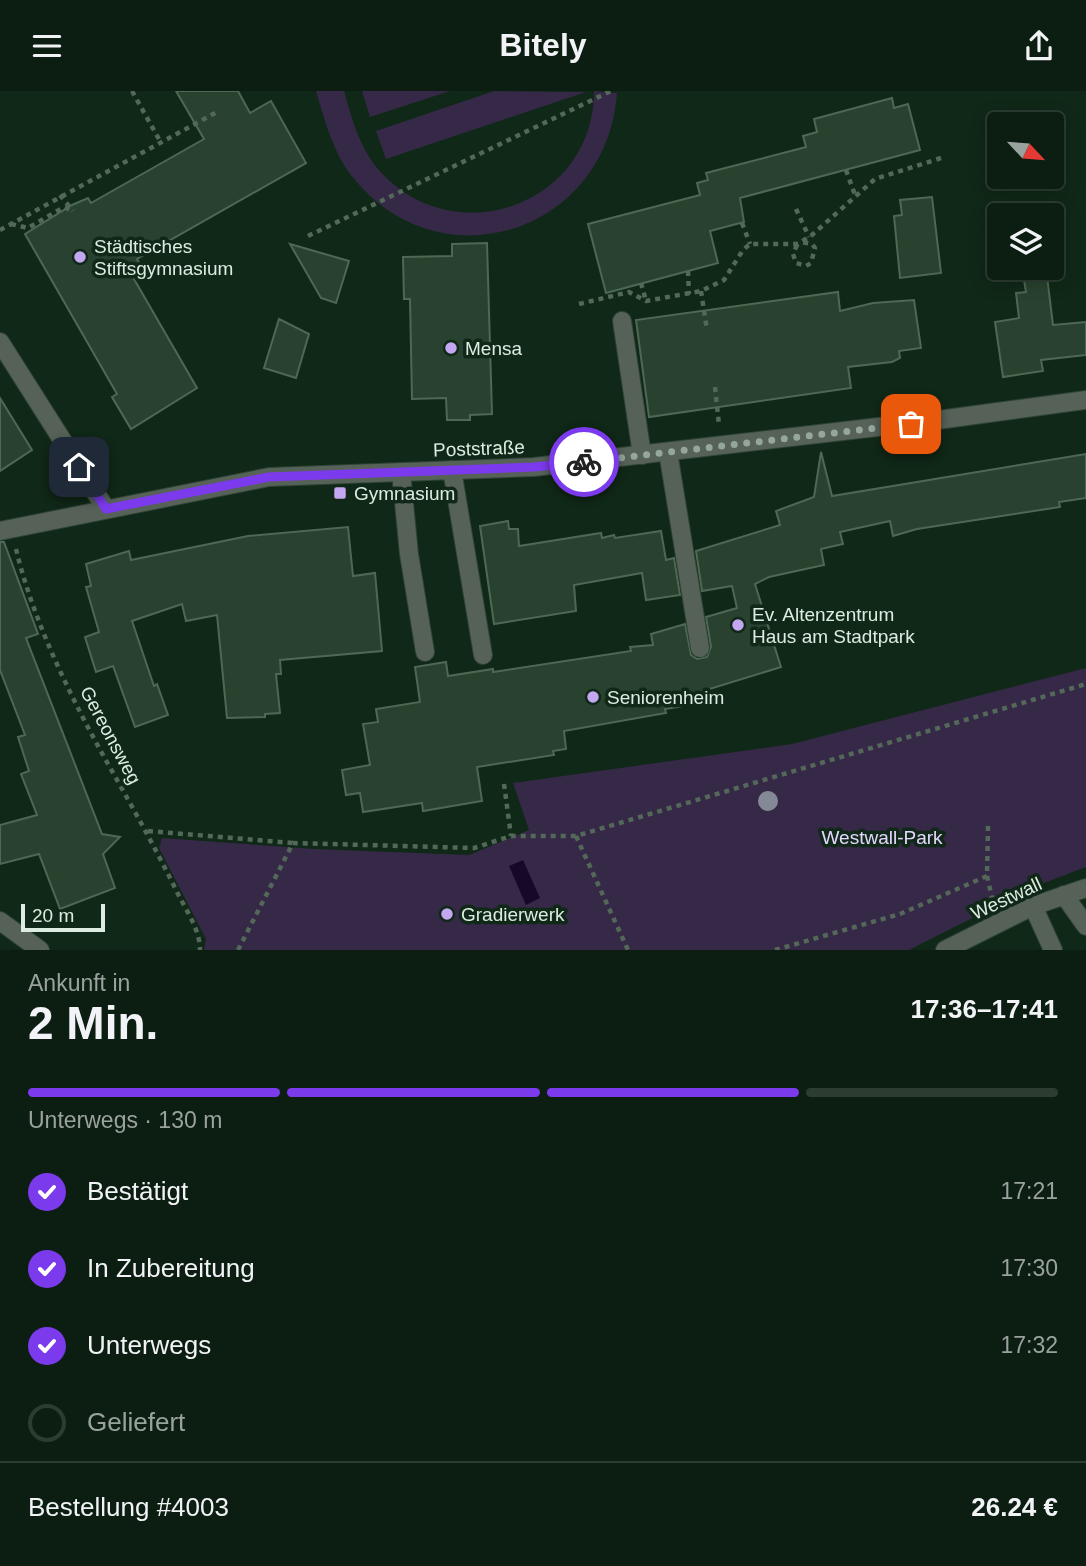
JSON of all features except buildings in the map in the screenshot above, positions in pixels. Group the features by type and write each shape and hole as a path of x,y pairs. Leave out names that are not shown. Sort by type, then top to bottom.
{"street":[{"path":"622,321 642,455"},
{"path":"0,342 106,509"},
{"name":"Poststraße","path":"6,530 269,477 534,467 1086,400"},
{"path":"668,452 700,648"},
{"path":"453,470 483,655"},
{"path":"401,472 409,554 425,652"},
{"name":"Westwall","path":"945,950 1033,907 1086,888"},
{"path":"1064,895 1086,926"},
{"path":"1033,907 1053,950"},
{"path":"0,921 40,950"}],"path":[{"path":"132,91 160,141"},
{"path":"308,236 611,91"},
{"path":"0,230 217,112"},
{"path":"579,304 629,292 646,301 701,291 724,280 743,250 750,244 799,243 812,244 815,249 811,263 806,266 796,263 793,254 799,243 875,179 941,158"},
{"path":"846,170 855,195"},
{"path":"10,224 28,227 64,207 74,212 60,195"},
{"path":"796,209 808,237"},
{"path":"742,223 750,244"},
{"path":"688,271 689,294"},
{"path":"641,283 646,301"},
{"path":"701,291 707,330"},
{"path":"716,387 719,426"},
{"name":"Gereonsweg","path":"6,530 49,645 107,762 148,831 200,940 200,950"},
{"path":"148,831 293,843 474,848 511,836 576,837 1086,684"},
{"path":"504,785 511,836"},
{"path":"988,826 987,876 998,925"},
{"path":"576,837 628,950"},
{"path":"238,950 293,843"},
{"path":"775,950 900,914 987,876"}],"green space":[{"path":"316,91 344,91 357,132 371,160 409,195 443,209 479,212 514,205 545,189 571,164 588,131 594,91 617,93 606,142 583,181 551,210 512,229 470,235 427,229 387,209 344,165 330,135"},
{"path":"362,91 450,91 370,117"},
{"path":"494,91 586,92 386,159 376,131"},
{"name":"Westwall-Park","path":"1086,668 1086,867 1036,886 909,950 204,950 206,939 159,848 162,838 314,849 469,855 529,830 513,783 792,744"}],"shaded area":[{"path":"523,860 540,898 526,905 509,866"}],"way so far":[{"path":"584,462 911,424"}],"place":[{"name":"Städtisches Stiftsgymnasium","path":"80,257"},
{"name":"Mensa","path":"451,348"},
{"name":"Gymnasium","path":"340,493"},
{"name":"Ev. Altenzentrum Haus am Stadtpark","path":"738,625"},
{"name":"Seniorenheim","path":"593,697"},
{"name":"Gradierwerk","path":"447,914"}],"route":[{"path":"79,467 106,509 269,477 534,467 584,462"}]}
